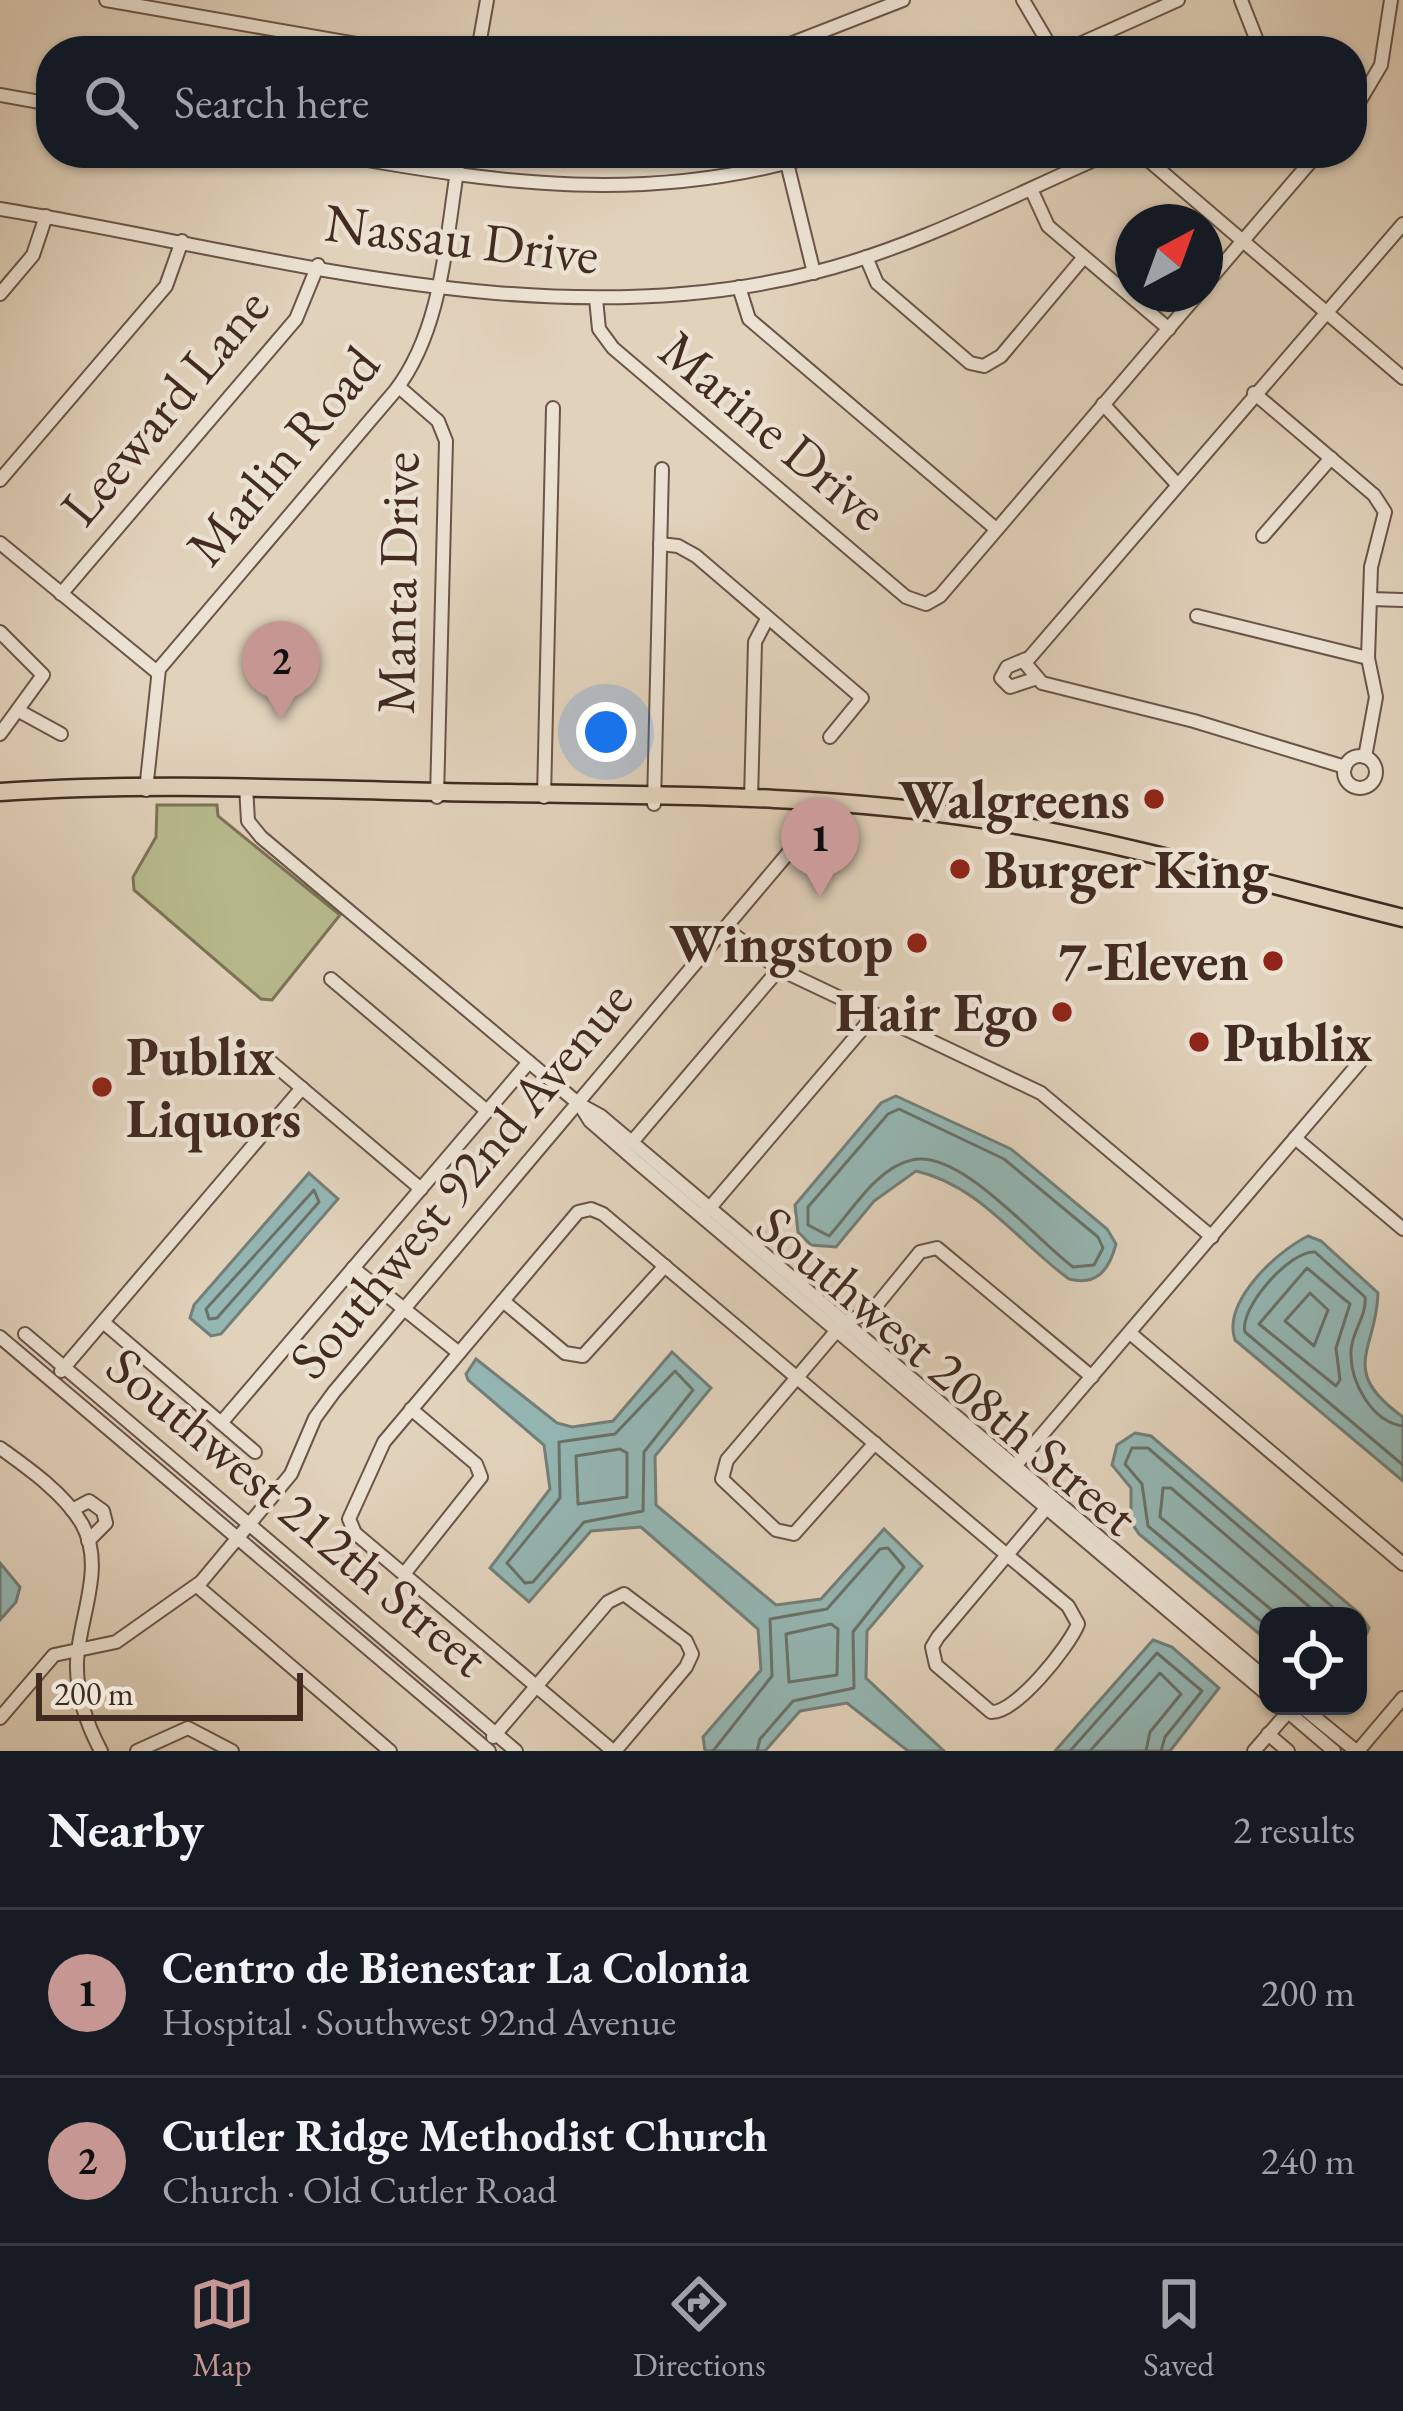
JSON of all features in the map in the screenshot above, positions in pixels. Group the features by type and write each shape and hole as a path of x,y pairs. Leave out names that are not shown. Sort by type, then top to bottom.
{"main road":[{"path":"0,802 146,790"},
{"path":"0,792 544,796 808,807"},
{"path":"654,800 751,800 990,825 1403,923"}],"street":[{"path":"106,0 311,36"},
{"path":"481,36 487,0"},
{"path":"811,36 903,0"},
{"path":"1023,0 1044,36"},
{"path":"1098,36 1178,0"},
{"path":"1241,0 1255,36"},
{"path":"1367,93 1384,56 1391,0"},
{"path":"0,95 36,101"},
{"path":"415,168 524,185 610,188 698,181 762,168"},
{"name":"Marlin Road","path":"157,672 399,387 422,346 457,168"},
{"path":"788,168 814,273"},
{"name":"Nassau Drive","path":"0,209 436,286 596,299 739,287 814,273 866,257 1077,168"},
{"path":"1223,264 1305,168"},
{"path":"1159,170 1403,378"},
{"path":"1031,189 1044,221 1168,328"},
{"path":"0,294 33,255 46,216"},
{"path":"1345,767 1029,668 1176,483 1403,224"},
{"path":"0,480 166,286 182,242"},
{"path":"866,257 880,286 979,366 1001,356 1084,257"},
{"name":"Leeward Lane","path":"61,594 296,319 318,265"},
{"path":"739,287 749,319 996,530 1182,312"},
{"name":"Marine Drive","path":"596,299 599,329 613,348 907,597 926,604 940,596 996,530"},
{"name":"Manta Drive","path":"399,387 438,421 446,441 437,795"},
{"path":"1254,393 1374,495 1386,520 1372,560 1370,599 1369,658 1376,697 1365,757 1376,774 1367,786 1352,786 1345,767"},
{"path":"1103,404 1176,483"},
{"path":"544,796 553,408"},
{"path":"1263,536 1331,458"},
{"path":"654,800 662,469"},
{"path":"0,543 157,672 146,790"},
{"path":"659,544 686,549 862,698 830,737"},
{"path":"1370,599 1403,600"},
{"path":"1197,616 1369,658"},
{"path":"751,800 755,642 767,619"},
{"path":"0,632 43,673 41,685 0,734"},
{"path":"19,712 61,734"},
{"path":"1345,767 1355,757 1365,757"},
{"name":"Southwest 208th Street","path":"246,791 248,821 256,832 579,1104 632,1142 706,1213"},
{"name":"Southwest 92nd Avenue","path":"0,1718 45,1663 78,1646 116,1642 197,1586 239,1539 294,1469 322,1407 795,844 808,807"},
{"path":"725,928 779,969 1046,1096 1211,1237"},
{"path":"632,1142 779,969"},
{"path":"332,980 487,1111"},
{"path":"706,1213 875,1014"},
{"path":"265,1056 421,1189"},
{"path":"221,1423 530,1062"},
{"path":"1011,1471 1360,1062"},
{"path":"52,1382 302,1088"},
{"name":"Southwest 208th Street","path":"579,1104 590,1121 840,1326 1259,1687"},
{"path":"1295,1138 1403,1229"},
{"path":"487,1749 496,1734 537,1687 608,1602 625,1594 691,1650 686,1667 614,1751 537,1687 356,1533 349,1516 375,1456 411,1409 573,1217 586,1209 603,1214 875,1443 1007,1556 1073,1611 1077,1627 1014,1706 1000,1713 983,1707 932,1659 936,1639 1007,1556 1050,1504"},
{"path":"875,1443 805,1528 791,1534 776,1530 722,1479 725,1463 840,1326 866,1314 926,1248 943,1251 1091,1377"},
{"path":"503,1301 575,1357 595,1349 665,1266"},
{"path":"353,1268 459,1353"},
{"path":"862,1337 866,1314"},
{"path":"103,1322 255,1452"},
{"name":"Southwest 208th Street","path":"840,1326 862,1337 1011,1471"},
{"path":"1130,1333 1403,1564"},
{"name":"Southwest 212th Street","path":"26,1334 516,1751"},
{"name":"Southwest 212th Street","path":"0,1337 487,1749"},
{"path":"404,1574 481,1477 474,1462 411,1409"},
{"path":"0,1448 72,1510 88,1541 92,1572 77,1667 84,1716 100,1751"},
{"path":"72,1510 94,1502 106,1516 88,1541"},
{"name":"Southwest 208th Street","path":"1050,1504 1259,1673"},
{"path":"197,1586 390,1751"},
{"path":"45,1663 77,1667"},
{"path":"1301,1715 1357,1751 1403,1698"},
{"path":"1254,1751 1284,1715"},
{"path":"1297,1715 1334,1751"},
{"path":"137,1751 175,1731 194,1729 232,1751"},
{"path":"1268,1734 1288,1751"}],"green space":[{"path":"157,805 217,805 218,816 340,915 272,1000 261,999 134,890 133,877 156,837"}],"water":[{"path":"896,1096 1011,1149 1107,1229 1116,1244 1105,1269 1087,1280 1069,1279 979,1202 939,1178 916,1171 874,1201 836,1247 811,1245 798,1232 795,1205 881,1103"},
{"path":"309,1173 338,1199 221,1334 211,1336 190,1318 194,1305"},
{"path":"1308,1236 1321,1241 1378,1293 1366,1372 1383,1401 1403,1417 1403,1481 1235,1340 1236,1310 1244,1295 1267,1266"},
{"path":"672,1352 711,1388 655,1456 656,1505 776,1605 821,1599 884,1529 922,1566 867,1631 866,1678 944,1751 908,1751 847,1703 800,1711 765,1751 705,1751 703,1737 761,1670 758,1629 641,1527 591,1531 529,1602 490,1568 550,1489 544,1445 468,1380 466,1374 476,1359 557,1423 572,1427 613,1421"},
{"path":"1135,1433 1151,1436 1352,1607 1259,1607 1259,1634 1139,1534 1131,1522 1131,1488 1112,1465 1117,1445"},
{"path":"0,1563 20,1587 16,1602 0,1620"},
{"path":"1153,1640 1172,1647 1219,1688 1170,1751 1055,1751"}],"place":[{"name":"Cutler Ridge Methodist Church","path":"281,720"},
{"name":"Walgreens","path":"1154,799"},
{"name":"Burger King","path":"960,869"},
{"name":"Centro de Bienestar La Colonia","path":"820,897"},
{"name":"Wingstop","path":"917,943"},
{"name":"7-Eleven","path":"1273,961"},
{"name":"Hair Ego","path":"1062,1012"},
{"name":"Publix","path":"1199,1042"},
{"name":"Publix Liquors","path":"102,1087"}]}
